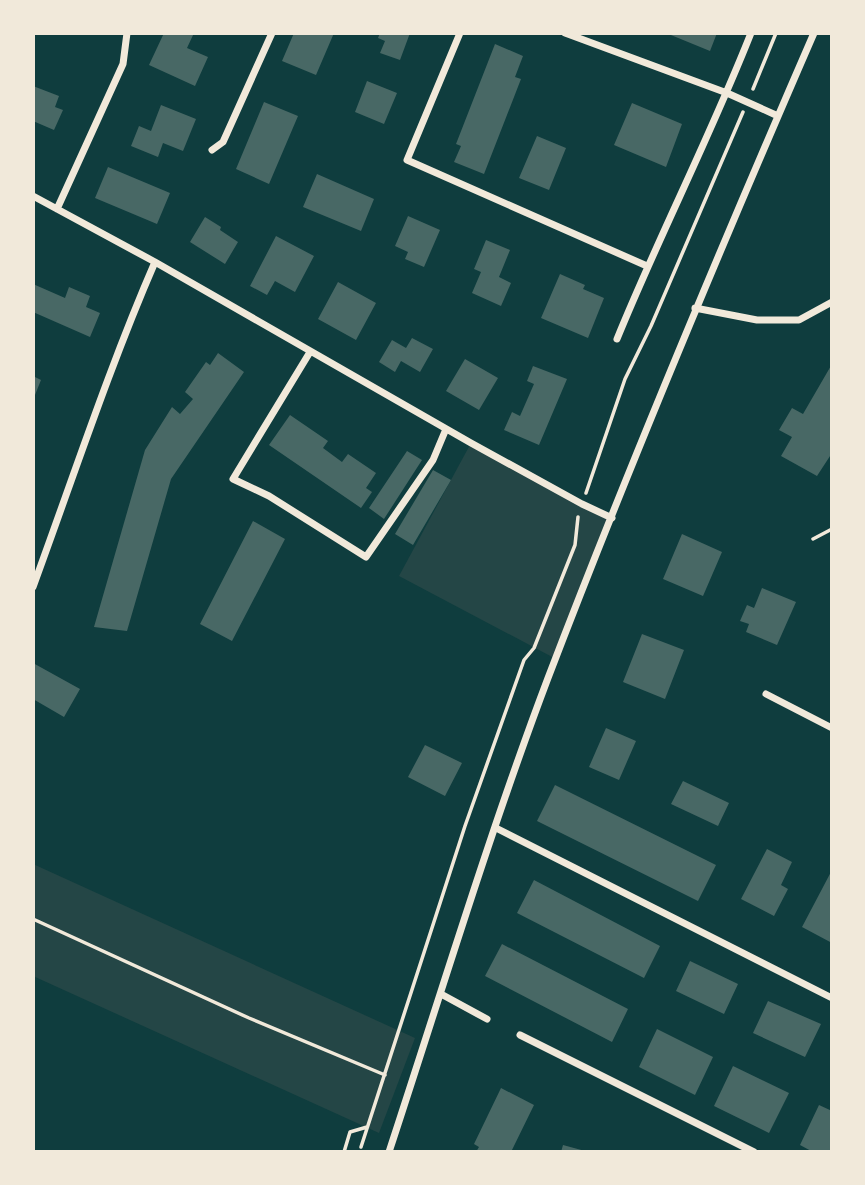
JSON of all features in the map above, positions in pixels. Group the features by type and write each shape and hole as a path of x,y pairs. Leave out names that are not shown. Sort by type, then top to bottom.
{"street":[{"path":"57,209 123,64 127,33"},
{"path":"212,150 223,142 272,33"},
{"path":"460,33 407,160 647,266"},
{"path":"565,33 727,93 778,116"},
{"path":"617,339 751,33"},
{"path":"389,1152 548,679 695,309 814,33"},
{"path":"33,195 582,505 612,518"},
{"path":"33,587 105,393 120,343 155,262"},
{"path":"695,309 757,320 799,320 832,302"},
{"path":"310,352 233,479 269,496 366,557 433,460 446,429"},
{"path":"766,694 832,728"},
{"path":"496,828 832,998"},
{"path":"441,994 487,1019"},
{"path":"520,1035 754,1152"}],"path":[{"path":"361,1147 465,826 524,660 534,648 575,545 576,524 625,379 651,326 776,33"},
{"path":"813,539 832,529"},
{"path":"33,919 249,1018 385,1075"},
{"path":"344,1152 350,1132 368,1127"}],"shaded area":[{"path":"471,443 612,518 556,659 399,576"},
{"path":"33,864 415,1038 379,1133 33,976"}],"building":[{"path":"164,33 194,33 187,48 208,57 195,86 149,65"},
{"path":"294,33 334,33 316,75 282,61"},
{"path":"380,33 410,33 400,60 380,53 385,41 378,38"},
{"path":"666,33 717,33 710,51"},
{"path":"495,44 523,56 515,77 521,79 484,174 454,162 461,146 456,144"},
{"path":"367,81 397,93 384,124 355,112"},
{"path":"33,86 59,96 55,107 63,110 54,130 33,121"},
{"path":"264,102 298,116 269,184 236,169"},
{"path":"632,103 682,124 666,167 614,145"},
{"path":"161,105 196,119 183,151 163,143 158,157 131,146 139,126 151,131"},
{"path":"537,136 566,148 549,190 519,178"},
{"path":"108,167 170,193 157,224 95,198"},
{"path":"317,174 374,199 361,231 303,207"},
{"path":"408,216 440,230 424,267 405,259 408,252 395,246"},
{"path":"205,217 238,242 225,264 190,242"},
{"path":"276,236 314,256 295,292 275,281 267,295 250,286"},
{"path":"486,240 510,250 499,277 511,283 501,306 472,293 481,272 474,269"},
{"path":"560,274 585,285 583,289 604,298 588,338 541,318"},
{"path":"338,282 376,303 356,340 318,319"},
{"path":"33,284 65,298 69,287 90,296 86,307 100,313 90,337 33,312"},
{"path":"412,338 433,349 420,372 401,361 395,372 379,362 392,340 406,348"},
{"path":"218,353 244,372 171,479 127,631 94,627 145,450 172,407 180,414 193,399 185,392 206,362 210,365"},
{"path":"465,359 498,378 479,410 446,391"},
{"path":"832,364 832,453 817,476 781,456 792,437 779,430 792,408 803,414"},
{"path":"533,366 567,379 539,445 504,430 512,412 520,416 534,384 527,381"},
{"path":"33,376 41,380 33,400"},
{"path":"290,415 328,441 323,448 342,462 348,454 376,473 366,488 372,492 361,508 269,445"},
{"path":"407,451 422,460 384,519 369,508"},
{"path":"433,470 451,480 413,545 395,534"},
{"path":"253,521 285,539 232,641 200,624"},
{"path":"682,534 722,552 703,596 663,579"},
{"path":"762,588 796,602 777,645 746,632 749,624 740,621 747,605 754,608"},
{"path":"642,634 684,650 665,699 623,682"},
{"path":"33,663 80,689 64,717 33,699"},
{"path":"606,728 636,741 619,780 589,767"},
{"path":"425,745 462,763 445,796 408,777"},
{"path":"683,781 729,803 718,826 671,804"},
{"path":"555,785 716,865 698,901 537,821"},
{"path":"767,849 792,862 781,885 788,889 774,916 741,899"},
{"path":"832,870 832,943 802,927"},
{"path":"534,880 660,946 644,978 517,913"},
{"path":"502,944 628,1009 612,1042 485,976"},
{"path":"690,961 738,984 724,1014 676,991"},
{"path":"768,1001 821,1024 805,1057 753,1033"},
{"path":"657,1029 713,1057 695,1095 639,1067"},
{"path":"733,1066 789,1093 769,1133 714,1106"},
{"path":"501,1088 534,1105 511,1152 476,1152 479,1147 474,1144"},
{"path":"819,1105 832,1111 832,1152 813,1152 800,1145"},
{"path":"563,1145 585,1151 585,1152 561,1152"}]}
